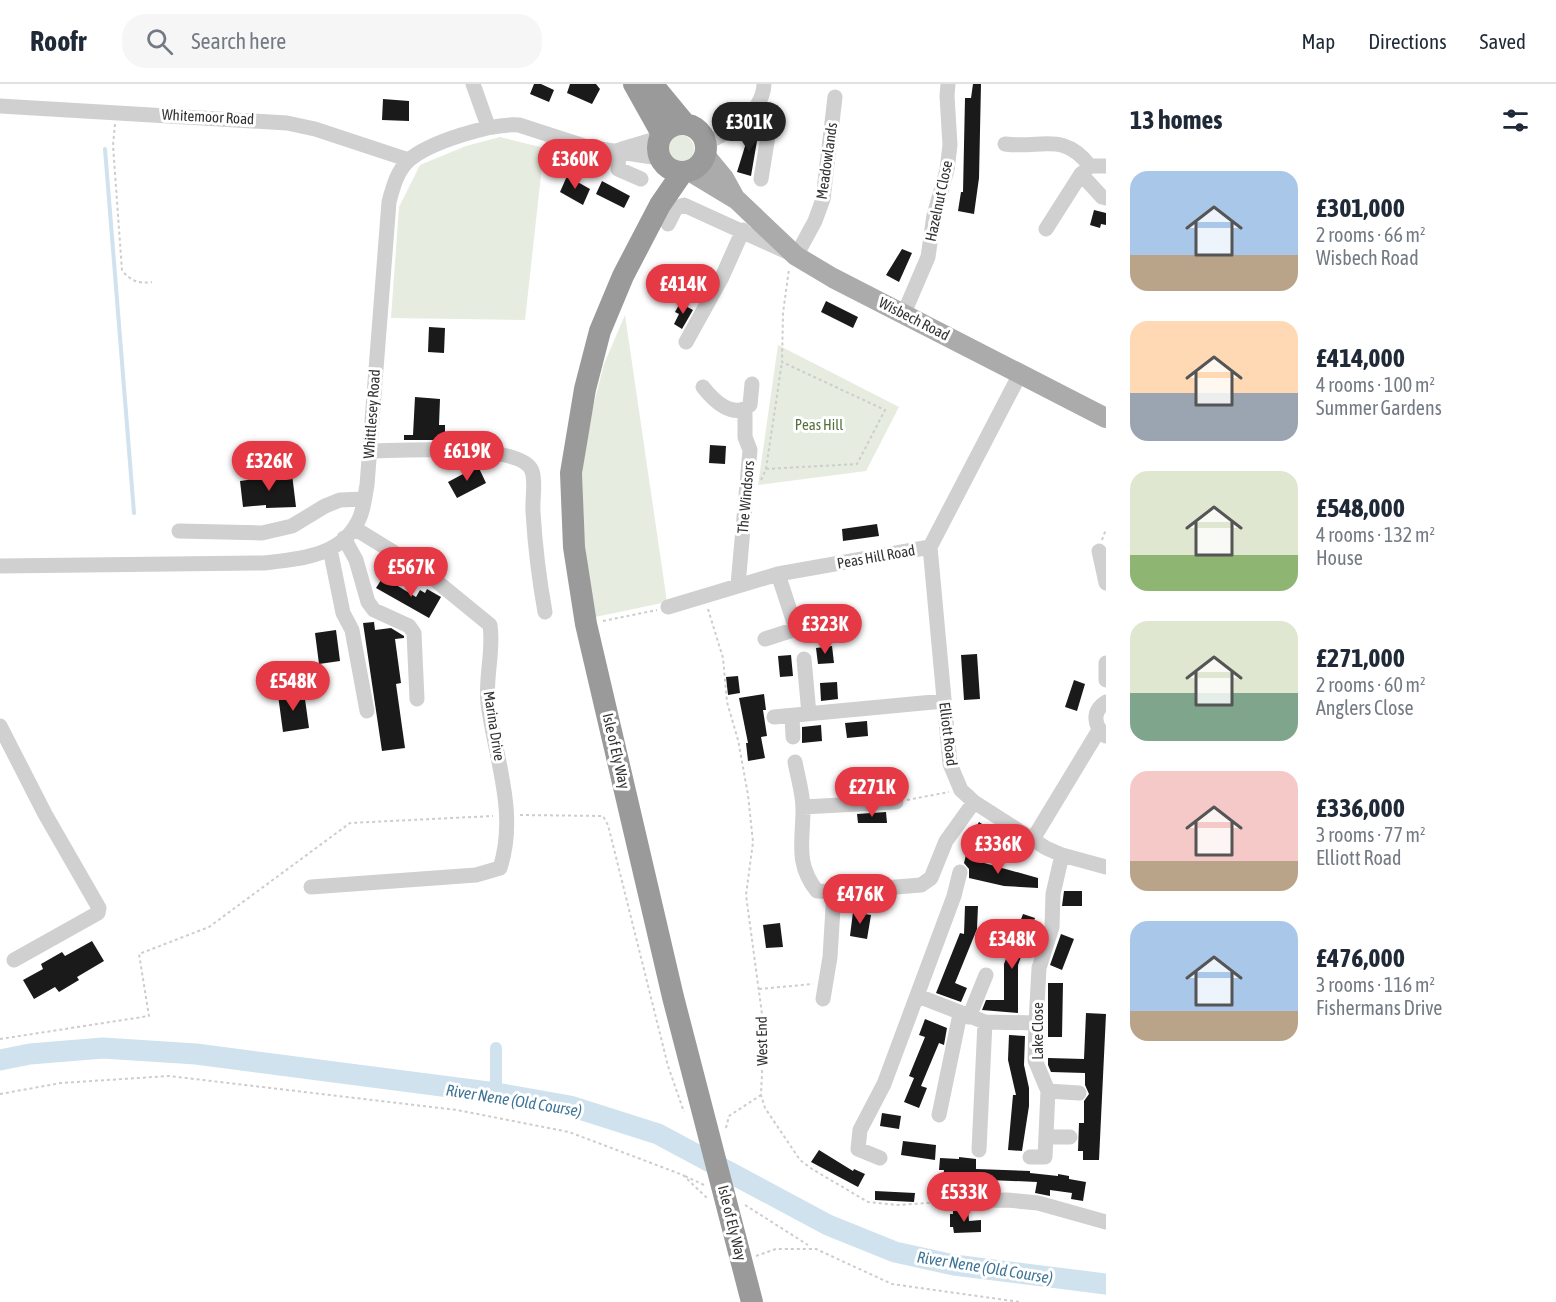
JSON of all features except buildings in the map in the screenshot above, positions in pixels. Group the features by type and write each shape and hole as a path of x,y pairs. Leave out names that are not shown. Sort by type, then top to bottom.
{"highway":[{"path":"634,84 670,157"},
{"path":"652,84 685,124 698,130 705,149"},
{"path":"670,157 672,126 685,124"},
{"name":"Isle of Ely Way","path":"705,149 696,168 670,157 664,215 623,276 604,322 585,389 571,473 574,547 586,624 674,997 693,1109 737,1213 742,1261 752,1302"}],"main road":[{"name":"Wisbech Road","path":"705,149 737,200"},
{"name":"Wisbech Road","path":"670,157 737,200 796,256 832,278 1106,418"}],"street":[{"path":"473,84 488,126"},
{"path":"705,149 724,136 759,105 764,96 764,84"},
{"name":"Hazelnut Close","path":"904,313 928,257 934,215 947,170 950,145 948,84"},
{"name":"Meadowlands","path":"796,256 815,221 823,199 835,97"},
{"path":"759,105 771,117 761,179"},
{"name":"Whitemoor Road","path":"0,106 287,123 315,129 410,160"},
{"name":"Whittlesey Road","path":"349,533 361,515 364,499 389,202 394,184 410,160 429,149 488,126 519,125 587,147 670,157"},
{"path":"1005,144 1068,146 1080,153 1085,170 1102,197 1106,198"},
{"path":"619,150 618,169 641,179"},
{"path":"1046,229 1085,170 1106,166"},
{"path":"664,215 684,205 796,256"},
{"path":"686,342 722,277 743,230"},
{"name":"Peas Hill Road","path":"668,608 778,574 930,547 1020,374"},
{"name":"The Windsors","path":"738,585 750,450 745,437 745,410 750,405 752,384"},
{"path":"703,387 718,405 745,410"},
{"path":"369,451 465,450 503,455 527,463 532,471 533,511 544,612"},
{"path":"179,531 262,533 292,526 325,506 340,500 364,499"},
{"path":"0,566 264,563 303,559 330,549 349,533 368,602 374,610 409,626 414,633 417,699"},
{"name":"Marina Drive","path":"311,887 476,875 500,868 505,852 507,815 488,704 487,684 492,638 490,625 424,571 349,533"},
{"name":"Elliott Road","path":"930,547 950,764 961,790 974,802 1062,855 1106,867"},
{"path":"330,549 343,613 352,630 367,711"},
{"path":"1099,551 1106,583"},
{"path":"778,574 796,629"},
{"path":"765,639 843,615"},
{"path":"804,659 809,714"},
{"path":"1106,663 1106,680"},
{"path":"774,717 944,701"},
{"path":"1033,839 1102,733 1095,717 1097,710 1106,702"},
{"path":"792,716 793,737"},
{"path":"0,726 45,814 99,908 98,913 14,960"},
{"path":"795,762 803,807 803,868 807,880 817,891 834,892 921,885 931,878 946,841 974,802"},
{"path":"803,807 896,802"},
{"name":"Lake Close","path":"1030,1157 1045,1157 1048,1092 1035,1060 1039,968 1052,927 1053,894 1062,855"},
{"path":"880,1158 858,1149 857,1139 880,1093 918,996 954,896 960,872"},
{"path":"823,999 830,957 834,892"},
{"path":"939,1115 964,1015 986,975"},
{"path":"918,996 985,1022 1036,1023"},
{"path":"979,1150 985,1022"},
{"path":"1048,1092 1079,1093"},
{"path":"1046,1137 1070,1137"},
{"path":"956,1201 1008,1200 1038,1203 1106,1222"}],"path":[{"path":"117,112 113,146 122,271 131,280 142,283 152,282"},
{"path":"782,362 885,410 857,464 766,469 782,362 789,269 796,256"},
{"name":"West End","path":"704,597 723,658 727,702 738,740 748,795 753,842 746,895 764,1038 761,1095 765,1108 800,1160 812,1170 868,1202 897,1205 956,1201"},
{"path":"586,624 668,608"},
{"path":"896,802 961,790"},
{"path":"0,1039 149,1016 139,954 209,927 350,823 507,815 603,816 608,825 668,1066 693,1109"},
{"path":"759,989 825,983"},
{"path":"0,1094 61,1083 169,1076 457,1110 569,1132 683,1175 712,1189"},
{"path":"724,1135 729,1116 761,1095"},
{"path":"683,1175 737,1213 808,1245"},
{"path":"742,1261 776,1249 816,1249 892,1284 1020,1302"}],"green space":[{"path":"680,135 690,139 694,149 690,159 680,163 670,159 666,149 670,139"},
{"path":"500,137 544,148 525,320 391,318 399,207 420,165 466,146"},
{"path":"625,315 667,602 595,617 584,539 582,475 590,419 604,364"},
{"name":"Peas Hill","path":"778,345 899,407 866,471 758,485"}],"waterway":[{"path":"105,149 134,513"},
{"name":"River Nene (Old Course)","path":"0,1060 30,1054 103,1048 196,1054 496,1093 570,1106 658,1134 828,1225 895,1252 954,1265 1106,1284"},
{"path":"496,1048 496,1093"}]}
